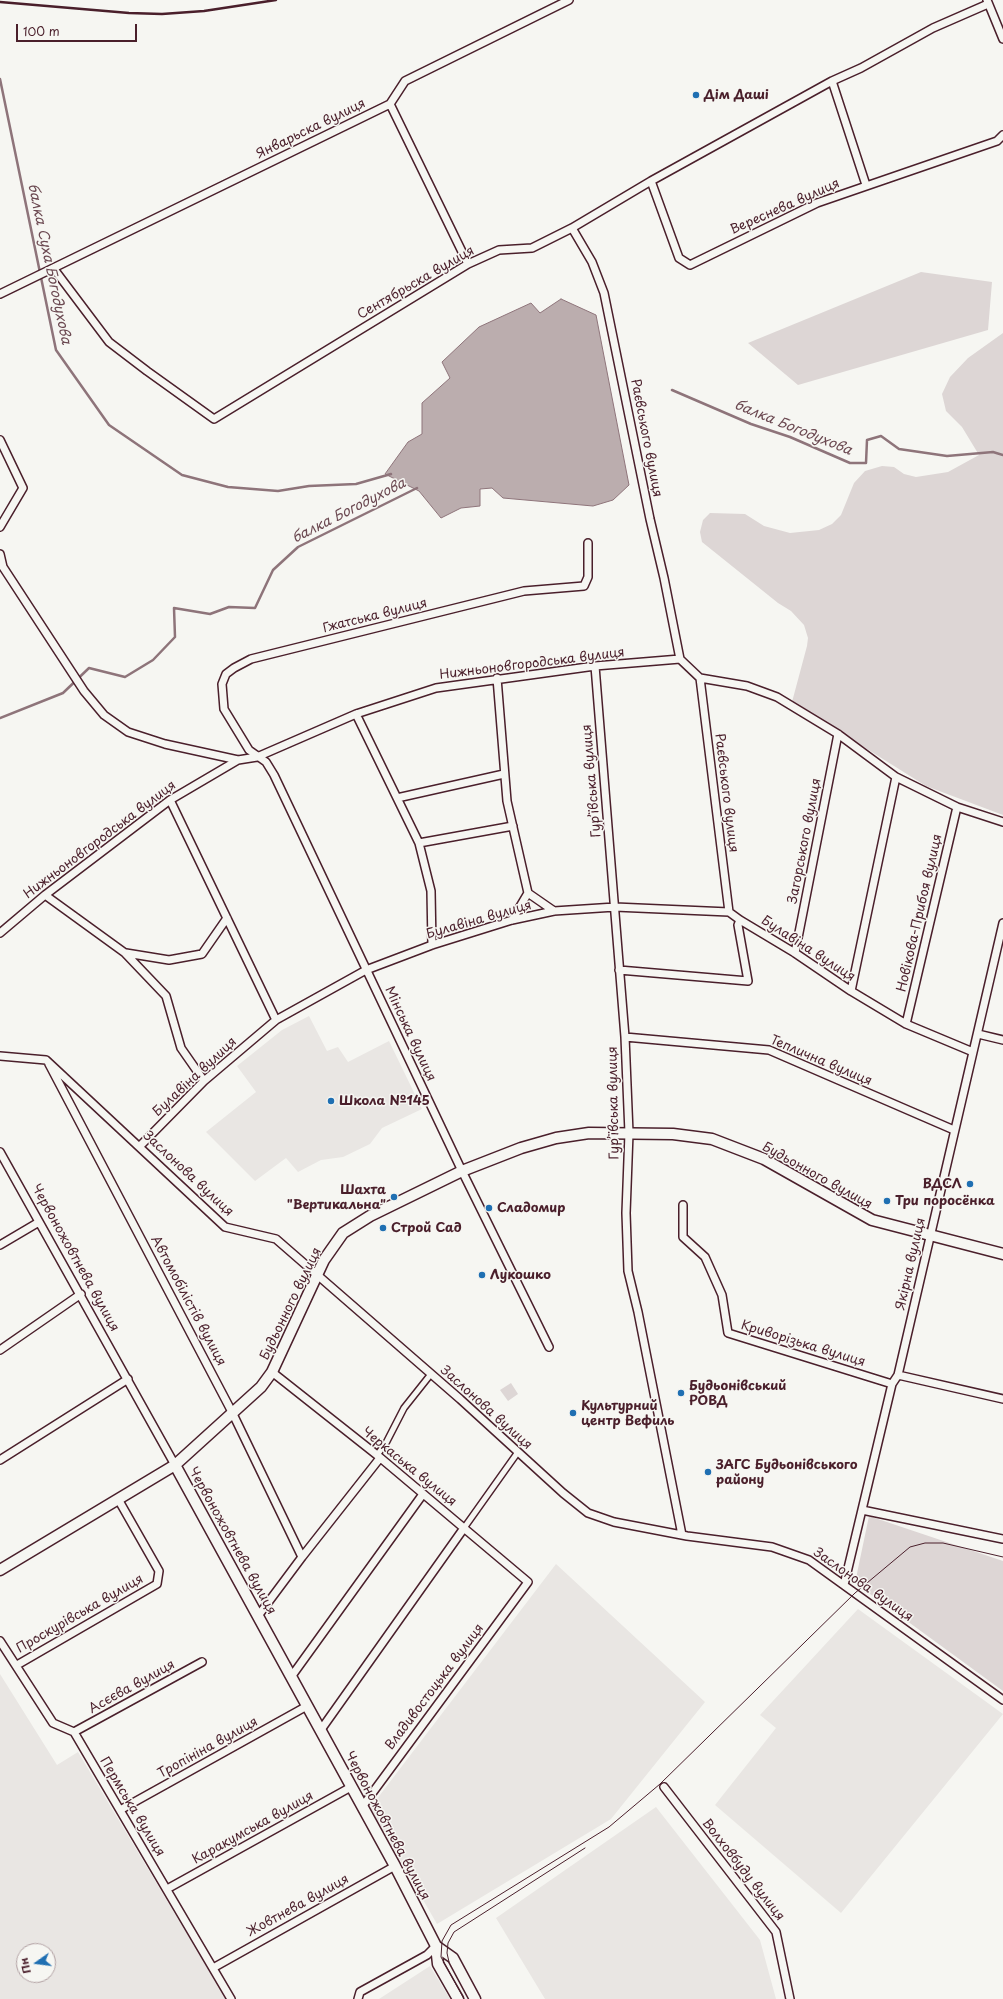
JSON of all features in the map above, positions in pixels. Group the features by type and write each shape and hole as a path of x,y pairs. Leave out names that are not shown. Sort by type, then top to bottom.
{"main road":[{"name":"Будьонного вулиця","path":"0,1570 175,1465 260,1387 272,1372 324,1260 343,1233 370,1216 462,1171 521,1148 556,1138 589,1133 673,1134 712,1139 764,1159 872,1220 1003,1254"},
{"name":"Червоножовтнева вулиця","path":"175,1465 395,1866 436,1946 438,1964 458,1999"},
{"name":"Червоножовтнева вулиця","path":"436,1946 452,1958 475,1999"}],"street":[{"path":"468,264 390,104 405,81 569,0"},
{"path":"988,2 1003,39"},
{"name":"Сентябрьска вулиця","path":"54,269 109,342 146,371 214,419 468,264 499,250 532,248 572,228 651,181 832,81 861,68 934,28 988,2"},
{"path":"832,81 866,185"},
{"name":"Январьска вулиця","path":"0,294 390,104"},
{"name":"Вереснева вулиця","path":"651,181 679,258 690,265 817,202 997,141 1003,135"},
{"name":"Раєвського вулиця","path":"572,228 592,262 604,293 680,658"},
{"path":"0,440 23,488 0,527"},
{"name":"Гжатська вулиця","path":"257,756 249,750 224,709 222,684 226,674 234,668 251,659 524,591 584,586 588,577 588,543"},
{"path":"0,554 1,568 48,636 84,692 104,715 128,732 165,744 238,760"},
{"path":"680,658 700,678 747,686 777,697 838,734 896,777 957,807 1003,822"},
{"name":"Нижньоновгородська вулиця","path":"0,933 170,800 238,760 257,756 356,714 436,688 497,678 595,666 680,658"},
{"name":"Гур’ївська вулиця","path":"595,666 625,1037 629,1133 626,1213 628,1271 638,1312 682,1535"},
{"path":"497,678 506,801 528,893 554,912"},
{"name":"Раєвського вулиця","path":"700,678 729,912"},
{"path":"356,714 419,843 431,891 432,945"},
{"name":"Загорського вулиця","path":"795,953 838,734"},
{"name":"Мінська вулиця","path":"257,756 266,762 274,775 462,1171 549,1347"},
{"path":"397,798 504,774"},
{"path":"850,991 896,777"},
{"path":"170,800 276,1020"},
{"name":"Новікова-Прибоя вулиця","path":"906,1024 957,807"},
{"path":"419,843 513,826"},
{"path":"512,920 528,893"},
{"path":"46,896 125,953 166,996 180,1048 204,1081"},
{"name":"Булавіна вулиця","path":"140,1146 204,1081 276,1020 366,970 432,945 512,920 554,912 615,907 729,912 795,953 850,991 906,1024 973,1052"},
{"path":"125,953 169,960 202,954 227,918"},
{"path":"619,970 748,982 738,925 740,920"},
{"name":"Якірна вулиця","path":"844,1585 892,1384 898,1375 1003,923"},
{"path":"978,1034 1003,1040"},
{"name":"Теплична вулиця","path":"625,1037 769,1050 954,1130"},
{"path":"0,1056 46,1060"},
{"name":"Заслонова вулиця","path":"46,1060 140,1146 225,1227 276,1239 588,1513 614,1522 682,1535 772,1547 809,1560 1003,1700"},
{"name":"Автомобілістів вулиця","path":"46,1060 232,1412 302,1557"},
{"name":"Червоножовтнева вулиця","path":"0,1152 175,1465"},
{"name":"Криворізька вулиця","path":"683,1205 683,1237 704,1257 722,1295 728,1333 892,1384"},
{"path":"0,1245 39,1222"},
{"path":"0,1350 80,1294"},
{"name":"Черкаська вулиця","path":"272,1372 378,1457 528,1582"},
{"path":"258,1616 378,1457 404,1408 431,1374"},
{"path":"898,1375 1003,1399"},
{"path":"0,1460 128,1379"},
{"path":"320,1730 518,1452"},
{"path":"291,1677 423,1494"},
{"name":"Проскурівська вулиця","path":"17,1665 157,1584 159,1571 118,1499"},
{"path":"862,1510 1003,1539"},
{"name":"Владивостоцька вулиця","path":"362,1806 528,1582"},
{"path":"0,1641 17,1665 53,1723 74,1732"},
{"name":"Асєєва вулиця","path":"74,1732 202,1662"},
{"name":"Тропініна вулиця","path":"120,1810 307,1706"},
{"name":"Пермська вулиця","path":"74,1732 231,1999"},
{"name":"Каракумська вулиця","path":"166,1889 351,1787"},
{"name":"Волховбуду вулиця","path":"664,1787 776,1932 790,1999"},
{"name":"Жовтнева вулиця","path":"213,1968 395,1866"},
{"path":"358,1999 360,1992 427,1955 436,1946"}],"shaded area":[{"path":"921,272 992,282 988,330 798,385 748,343"},
{"path":"561,299 596,315 629,485 613,500 593,506 503,498 492,488 480,489 480,506 461,508 441,518 419,491 385,474 408,442 422,434 422,403 450,378 442,362 479,327 531,303 540,313"},
{"path":"1003,333 1003,815 926,786 792,702 807,646 808,638 804,625 791,611 778,603 702,542 700,532 703,520 710,513 745,514 764,526 790,533 819,530 832,524 841,515 854,483 865,471 882,466 894,467 904,474 916,477 948,472 979,455 962,427 946,411 942,394 950,377 968,358"},
{"name":"Школа №145","path":"309,1016 327,1051 338,1047 348,1062 389,1041 422,1109 382,1128 370,1144 343,1157 321,1160 298,1172 286,1158 255,1181 206,1132 256,1092 237,1066 282,1030"},
{"path":"511,1383 518,1394 508,1401 500,1390"},
{"path":"869,1516 1003,1561 1003,1691 855,1583"},
{"path":"556,1564 705,1702 611,1819 437,1924 370,1808"},
{"path":"858,1609 1003,1714 841,1913 715,1805 776,1728 760,1715"},
{"path":"0,1674 57,1765 78,1752 226,1999 0,1999"},
{"path":"656,1807 760,1940 776,1999 545,1999 496,1918"},
{"path":"430,1966 450,1999 379,1999"}],"waterway":[{"name":"балка Суха Богодухова","path":"0,79 56,350 109,425 182,475 228,487 278,491 309,486 356,484 391,474"},
{"name":"балка Богодухова","path":"672,390 751,424 790,437 850,463 866,463 867,440 881,436 899,449 947,456 993,452 1003,455"},
{"name":"балка Богодухова","path":"0,718 63,693 89,668 125,677 153,660 175,637 174,608 210,614 229,607 255,608 273,570 298,547 417,488"}],"tram line":[{"path":"464,1999 441,1957 442,1941 451,1925 609,1827 660,1784 855,1593 910,1547 925,1543 943,1543 1003,1557"},
{"path":"449,1962 447,1953 448,1943 454,1932 585,1848"}],"railway":[{"path":"0,2 129,13 162,14 204,11 276,0"}],"place":[{"name":"Дім Даші","path":"696,95"},
{"name":"Школа №145","path":"331,1101"},
{"name":"ВДСЛ","path":"970,1184"},
{"name":"Шахта \"Вертикальна\"","path":"394,1197"},
{"name":"Три поросёнка","path":"887,1201"},
{"name":"Сладомир","path":"489,1208"},
{"name":"Строй Сад","path":"383,1228"},
{"name":"Лукошко","path":"482,1275"},
{"name":"Будьонівський РОВД","path":"681,1393"},
{"name":"Культурний центр Вефиль","path":"573,1413"},
{"name":"ЗАГС Будьонівського району","path":"708,1472"}]}
